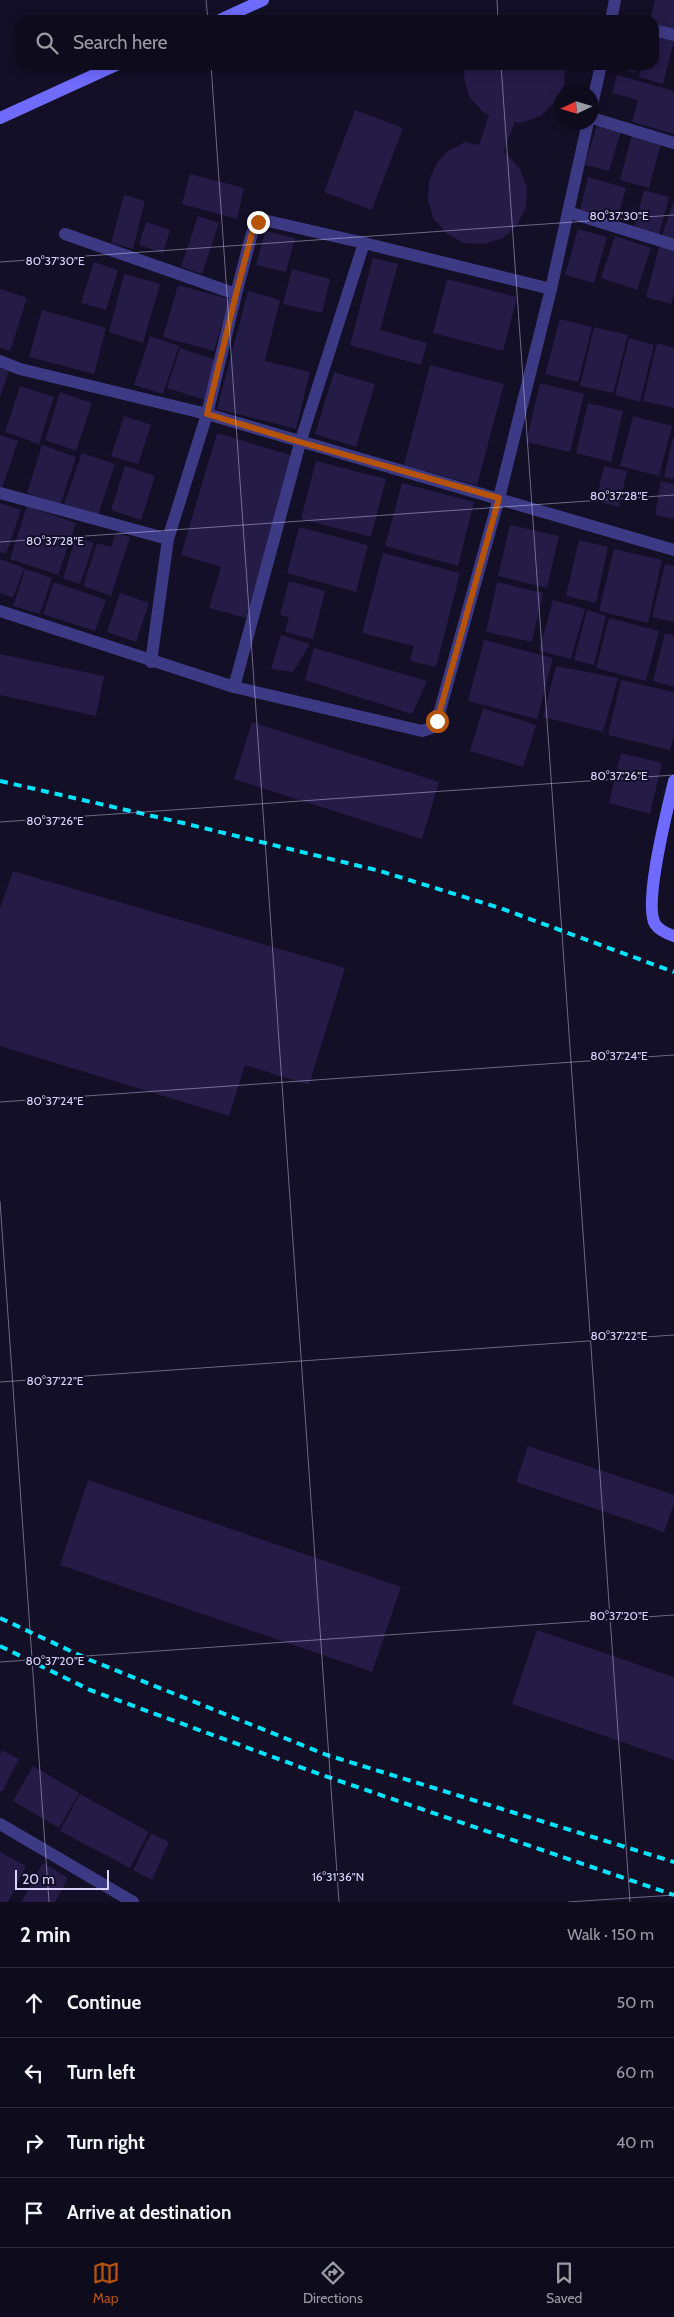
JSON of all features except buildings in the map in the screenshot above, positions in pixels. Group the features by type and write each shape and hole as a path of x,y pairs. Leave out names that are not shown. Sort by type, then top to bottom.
{"main road":[{"path":"230,15 262,0"},
{"path":"0,118 105,70"},
{"path":"674,781 660,843 651,909 655,925 664,932 674,936"}],"street":[{"path":"614,15 615,0"},
{"path":"659,31 674,35"},
{"path":"596,85 600,70"},
{"path":"599,120 674,143"},
{"path":"0,611 151,662 234,687 422,731 431,728 437,721 499,498 551,289 586,130"},
{"path":"568,212 674,245"},
{"path":"151,662 168,540 207,414 252,233 258,222 268,221 364,242 551,289"},
{"path":"65,234 236,294"},
{"path":"234,687 300,442 364,242"},
{"path":"0,361 20,369 207,414 674,550"},
{"path":"0,493 168,540"},
{"path":"0,1824 132,1902"}],"railway":[{"path":"0,781 380,871 500,908 674,972"},
{"path":"0,1618 90,1660 327,1755 674,1862"},
{"path":"0,1646 90,1690 322,1775 674,1895"}],"route":[{"path":"258,222 252,233 207,414 499,498 437,721"}]}
